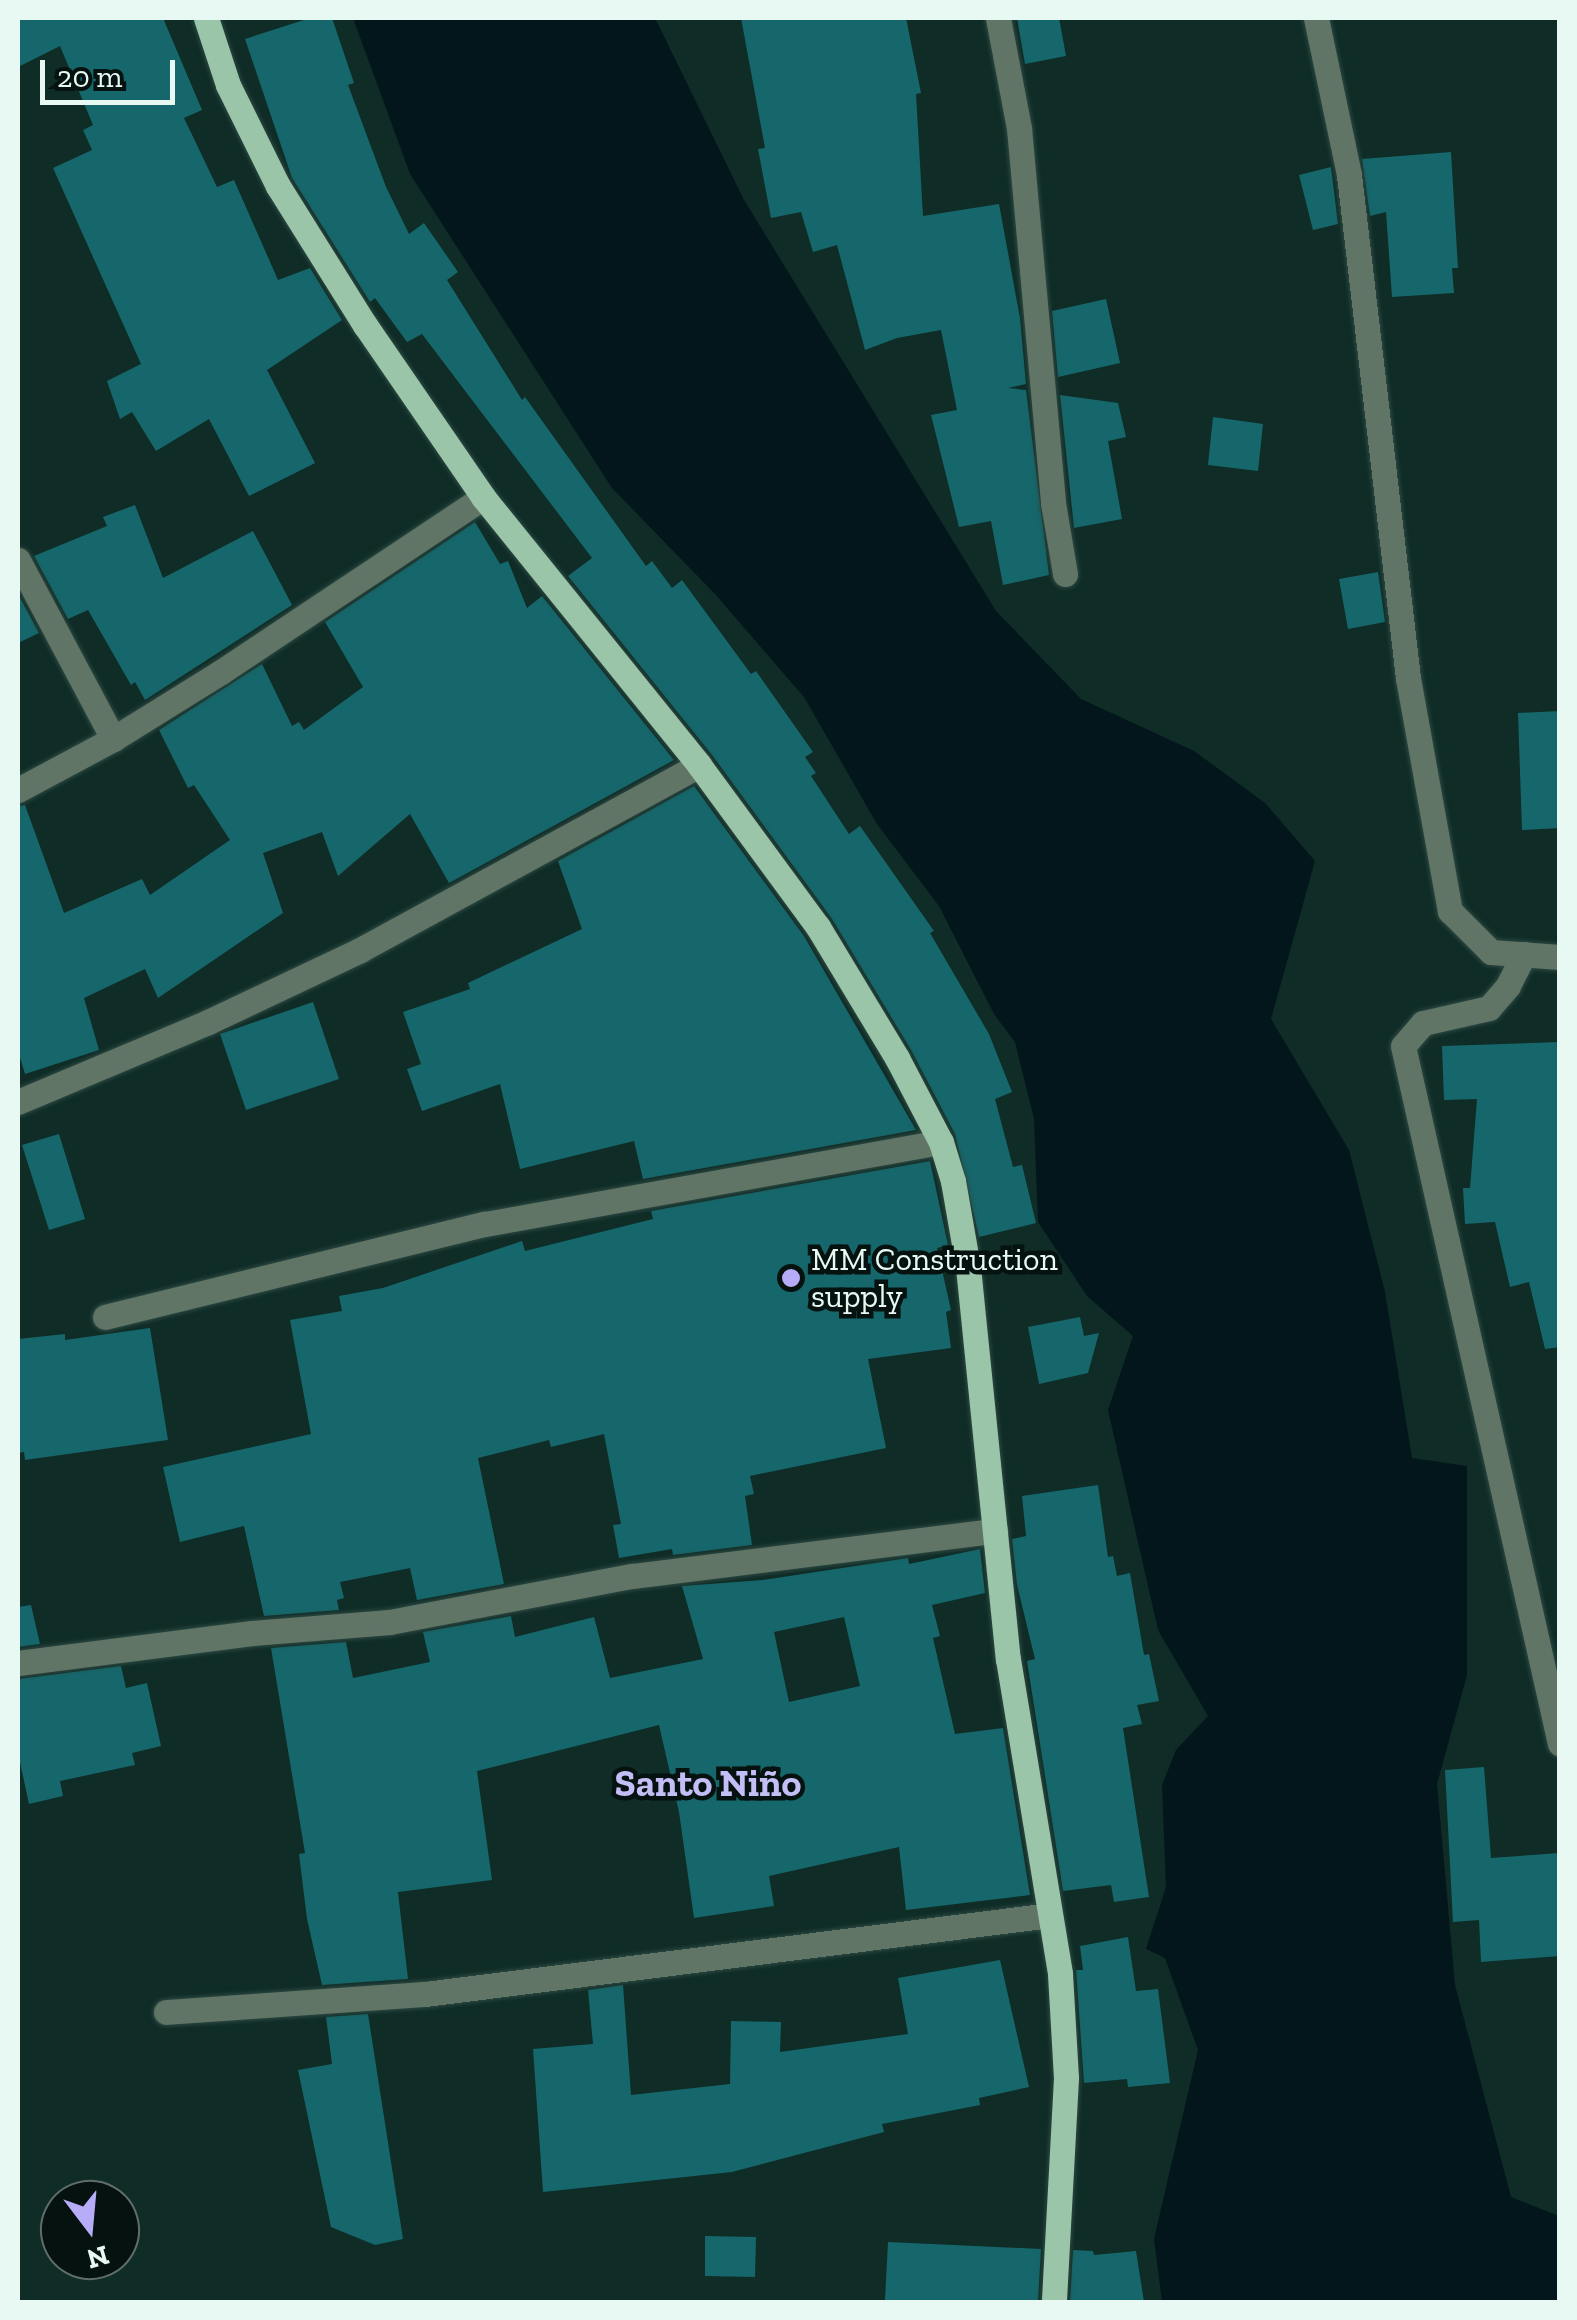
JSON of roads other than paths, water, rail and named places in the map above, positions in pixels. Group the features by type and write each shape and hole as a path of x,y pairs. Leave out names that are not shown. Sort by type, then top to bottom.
{"main road":[{"path":"206,18 228,85 278,186 365,325 483,497 699,765 854,982 940,1142 953,1182 968,1267 1008,1659 1060,1974 1066,2078 1054,2302"}],"street":[{"path":"998,18 1019,128 1052,503 1064,574"},
{"path":"1316,18 1349,175 1408,678 1450,911 1491,952 1560,957"},
{"path":"18,790 113,739 483,497"},
{"path":"18,560 113,739"},
{"path":"18,1102 208,1022 360,950 699,765"},
{"path":"1524,954 1508,986 1489,1008 1423,1023 1403,1046 1560,1744"},
{"path":"105,1317 485,1224 940,1142"},
{"path":"18,1663 252,1633 390,1622 632,1576 996,1531"},
{"path":"166,2012 443,1992 1050,1915"}],"place":[{"name":"MM Construction supply","path":"791,1278"}],"district":[{"name":"Santo Niño","path":"708,1784"}]}
